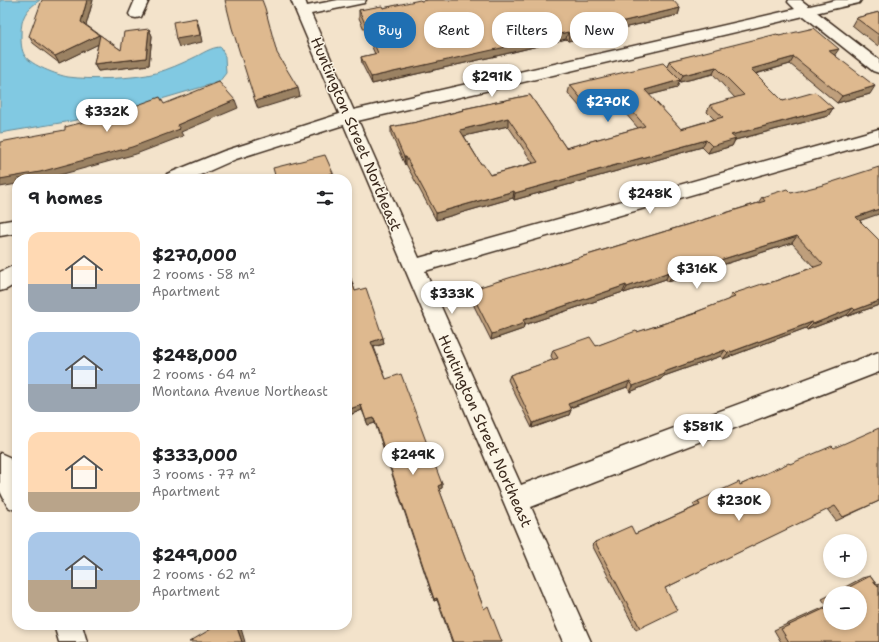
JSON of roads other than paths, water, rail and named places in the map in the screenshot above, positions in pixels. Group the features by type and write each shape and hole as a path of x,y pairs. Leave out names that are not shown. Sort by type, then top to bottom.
{"street":[{"path":"136,14 142,0"},
{"path":"301,5 359,0"},
{"path":"792,0 879,68"},
{"path":"186,174 230,155 348,117 854,0"},
{"name":"Huntington Street Northeast","path":"301,5 348,117 577,642"},
{"path":"413,267 879,134"},
{"path":"0,230 12,227"},
{"path":"0,283 12,275"},
{"path":"515,500 879,362"},
{"path":"0,465 12,488"},
{"path":"69,630 73,642"}],"water":[{"path":"0,0 40,0 28,10 23,18 21,28 22,49 25,56 33,63 57,74 68,77 100,79 147,75 170,68 217,47 221,47 225,57 226,73 219,82 121,111 0,133"}]}
